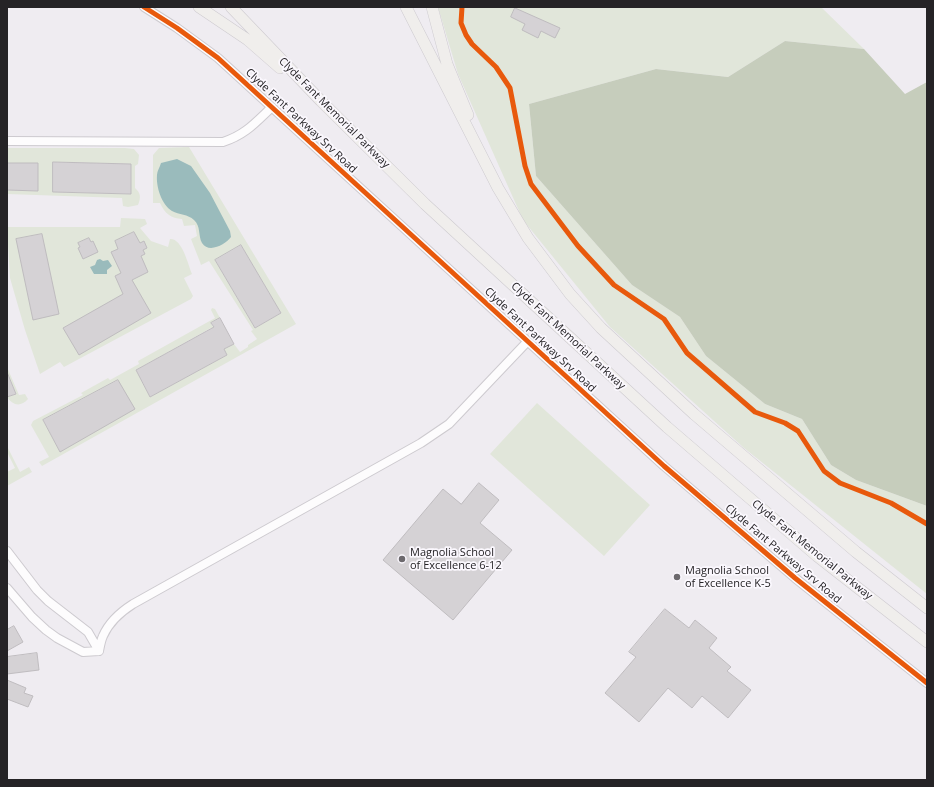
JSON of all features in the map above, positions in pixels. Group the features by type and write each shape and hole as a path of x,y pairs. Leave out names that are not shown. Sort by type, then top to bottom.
{"main road":[{"path":"200,7 248,40 298,84 321,101"},
{"name":"Clyde Fant Memorial Parkway","path":"231,7 321,101 425,204 667,427 817,556 927,642"},
{"path":"406,7 511,211 542,257 570,294 601,328 689,409 856,552 927,608"},
{"path":"432,7 447,64 498,188"}],"street":[{"name":"Clyde Fant Parkway Srv Road","path":"144,7 199,43 218,58 620,427 794,578 926,682"},
{"path":"7,141 222,142 236,138 272,107"},
{"path":"99,651 103,636 110,626 123,611 133,604 421,443 449,424 527,342"},
{"path":"7,551 37,590 48,601 88,632 99,651"},
{"path":"7,588 32,617 57,638 83,652 99,651"}],"shaded area":[{"path":"438,7 821,7 864,49 785,41 728,77 656,69 529,104 536,176 632,285 680,317 706,356 765,404 802,419 831,465 856,480 927,506 927,594 744,448 610,327 523,220 458,74"},
{"path":"189,147 296,324 42,466 39,462 49,457 31,425 33,421 83,395 81,393 108,378 110,380 139,364 138,361 215,318 211,310 212,308 215,309 220,318 211,323 225,348 234,344 240,352 257,339 251,331 253,330 209,261 201,265 191,239 197,236 195,225 184,226 182,219 169,215 160,203 153,203 153,155 159,148","holes":["241,245 281,313 255,328 215,260","211,328 227,355 150,397 136,370","118,380 60,451 43,420"]},
{"path":"7,148 134,149 139,155 138,164 135,166 135,188 139,194 139,202 138,205 128,207 123,206 122,198 7,194 7,190 38,191 38,164 7,163","holes":["53,162 131,164 131,194 53,192"]},
{"path":"121,218 145,219 147,224 140,228 151,241 168,247 170,239 178,243 184,252 192,274 184,278 193,296 191,299 64,367 60,362 40,374 10,278 7,227 120,227"},
{"path":"7,367 19,395 25,394 28,399 23,403 14,404 7,397 16,394 7,371"},
{"path":"537,403 650,505 604,556 490,454"},
{"path":"7,446 20,472 29,467 32,472 7,486 7,472 15,468 7,452"}],"green space":[{"path":"785,41 864,49 905,94 927,82 927,506 856,480 831,465 802,419 765,404 706,356 680,317 632,285 536,176 529,104 656,69 728,77"}],"water":[{"path":"177,159 191,166 210,193 230,231 231,237 229,240 217,247 209,248 205,246 202,243 196,222 189,217 172,211 162,199 157,184 158,170 161,163"},
{"path":"100,259 103,261 108,260 112,266 107,270 107,274 94,274 90,267 95,265 97,260"}],"building":[{"path":"515,8 560,28 555,38 541,31 538,38 522,30 525,24 511,17"},
{"path":"53,162 131,164 131,194 53,192"},
{"path":"7,163 38,163 38,191 7,190"},
{"path":"134,232 140,243 144,241 147,248 143,250 145,254 141,256 148,272 132,280 151,313 79,355 63,328 123,294 115,276 121,273 111,252 118,249 115,241"},
{"path":"42,234 59,314 33,320 16,239"},
{"path":"89,238 91,242 93,241 98,252 83,259 78,248 80,247 78,243"},
{"path":"241,245 281,313 255,328 215,260"},
{"path":"220,318 234,344 224,349 227,355 150,397 136,370 214,327 211,323"},
{"path":"7,372 16,394 7,397"},
{"path":"118,380 135,409 60,452 43,420"},
{"path":"479,483 499,500 480,523 512,550 453,620 383,560 443,489 461,504"},
{"path":"665,609 689,628 695,620 717,638 709,648 731,667 727,671 751,690 728,718 702,696 692,708 668,688 639,722 605,693 636,657 629,652"},
{"path":"14,626 23,642 7,651 7,630"},
{"path":"37,653 39,670 7,674 7,657"},
{"path":"7,680 26,688 24,693 33,696 28,707 7,699"}],"cycle path":[{"path":"144,7 177,28 218,58 664,466 795,578 927,683"},
{"path":"462,7 461,23 466,35 472,44 496,67 510,88 525,166 531,184 578,246 614,285 664,319 687,353 755,412 785,423 798,431 824,471 840,483 891,503 927,524"}],"place":[{"name":"Magnolia School of Excellence 6-12","path":"402,559"},
{"name":"Magnolia School of Excellence K-5","path":"677,577"}]}
